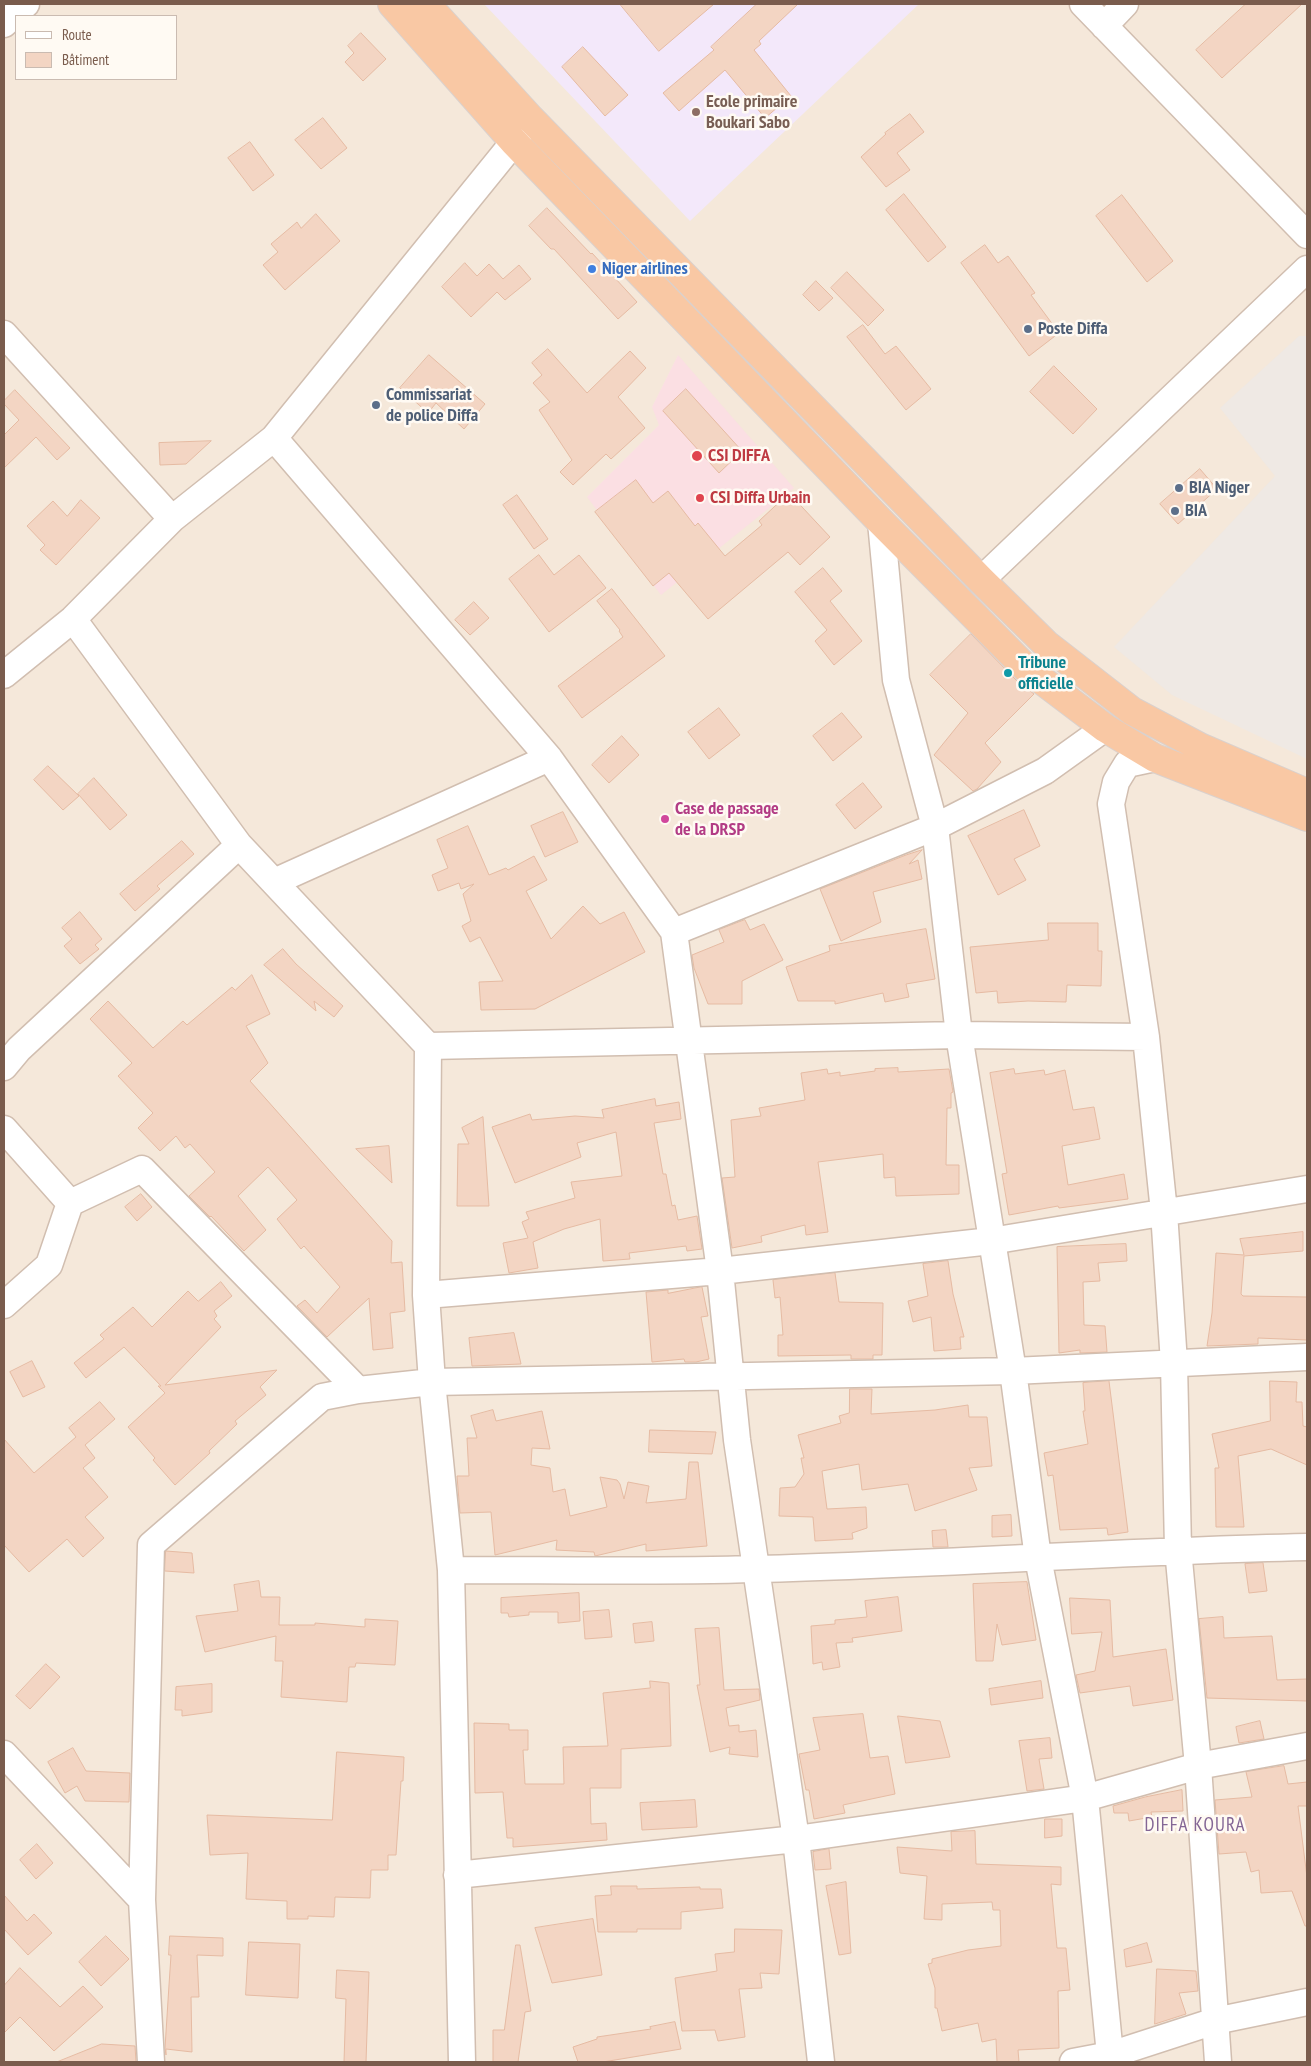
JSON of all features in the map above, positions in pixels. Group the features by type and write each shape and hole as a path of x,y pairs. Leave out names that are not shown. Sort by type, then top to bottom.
{"highway":[{"path":"392,4 514,142 881,522 1027,669 1105,728 1155,758 1307,817"},
{"path":"426,4 530,118 981,580 1046,644 1132,711 1200,747 1307,793"}],"street":[{"path":"4,24 26,4"},
{"path":"1083,4 1307,236"},
{"path":"1104,26 1125,4"},
{"path":"4,675 73,619 172,519 274,438 514,142 530,118"},
{"path":"981,580 1307,269"},
{"path":"4,334 172,519"},
{"path":"274,438 549,758 674,932 720,1271 737,1440 796,1839 821,2062"},
{"path":"881,522 896,680 934,827 959,1035 1013,1371 1038,1558 1085,1798 1110,2055"},
{"path":"73,619 239,845 428,1046 426,1296 432,1382 451,1570 462,2062"},
{"path":"674,932 934,827 1045,771 1105,728"},
{"path":"274,882 549,758"},
{"path":"1155,758 1127,764 1116,782 1111,804 1146,1037 1164,1212 1174,1363 1178,1550 1198,1766 1218,2062"},
{"path":"4,1067 19,1049 239,845"},
{"path":"428,1046 959,1035 1146,1037"},
{"path":"4,1129 70,1203"},
{"path":"4,1305 49,1265 70,1203 142,1169 358,1390"},
{"path":"426,1296 720,1271 991,1241 1307,1190"},
{"path":"151,2062 142,1900 152,1546 322,1397 358,1390 432,1382 731,1378 1013,1371 1307,1357"},
{"path":"451,1570 755,1569 1038,1558 1178,1550 1307,1547"},
{"path":"458,1876 796,1839 1085,1798 1198,1766 1307,1746"},
{"path":"4,1754 142,1900"},
{"path":"1073,2062 1110,2055 1215,2021 1307,2002"}],"shaded area":[{"path":"4,4 1307,4 1307,2062 4,2062"},
{"name":"Ecole primaire Boukari Sabo","path":"484,4 919,4 690,221"},
{"path":"1299,336 1307,336 1307,759 1172,695 1114,647 1275,476 1220,408"},
{"name":"CSI DIFFA","path":"678,355 794,488 661,595 587,497 659,425 652,407"}],"building":[{"path":"620,4 714,4 659,51"},
{"path":"757,4 798,4 759,41 761,44 754,50 791,96 765,118 725,70 679,111 663,93 714,50 711,47"},
{"path":"1246,4 1302,4 1222,78 1196,50"},
{"path":"361,33 386,59 363,81 345,62 354,53 348,46"},
{"path":"583,47 628,95 605,116 562,67"},
{"path":"910,114 924,132 897,153 910,170 886,187 861,157 885,133"},
{"path":"323,118 347,148 321,169 295,140"},
{"path":"250,142 274,175 253,191 228,158"},
{"path":"904,194 946,247 928,262 886,210"},
{"path":"1122,195 1173,261 1147,282 1096,216"},
{"path":"547,208 637,302 618,319 554,249 551,249 529,226"},
{"path":"316,214 340,241 285,290 263,265 278,252 271,244 297,222 301,228"},
{"path":"985,245 998,263 1008,256 1035,293 1031,295 1059,333 1029,356 961,263"},
{"path":"465,263 477,276 489,264 503,279 519,265 531,279 505,300 497,292 471,317 442,287"},
{"path":"847,272 884,310 868,326 831,288"},
{"path":"816,281 833,298 819,311 803,295"},
{"path":"863,325 885,354 896,346 931,389 906,410 847,337"},
{"path":"548,349 587,393 630,351 646,368 618,397 645,428 611,459 606,454 573,485 560,472 572,460 539,410 550,402 533,383 542,375 532,363"},
{"path":"429,355 485,404 464,429 436,403 428,413 400,388"},
{"path":"1054,366 1097,409 1073,434 1030,392"},
{"path":"686,389 742,451 719,473 663,411"},
{"path":"15,390 70,448 57,460 36,437 4,468 4,435 19,420 4,404 4,401"},
{"path":"211,441 186,464 160,465 159,443"},
{"path":"1200,469 1217,489 1178,524 1160,504"},
{"path":"636,480 653,503 668,491 695,526 698,523 725,556 762,525 759,521 789,493 830,537 800,565 788,552 708,619 669,573 653,586 595,512"},
{"path":"517,495 548,539 534,549 503,505"},
{"path":"81,500 100,518 56,565 40,550 45,545 27,526 53,501 67,516"},
{"path":"539,555 554,575 579,555 606,588 549,632 509,579"},
{"path":"823,568 842,591 830,601 862,641 834,665 815,641 827,630 795,592"},
{"path":"612,589 665,656 582,718 558,686 623,637 620,630 597,601"},
{"path":"474,602 489,618 470,635 455,620"},
{"path":"971,634 1016,680 1034,694 985,743 1001,762 973,791 934,755 968,713 930,675"},
{"path":"719,708 740,735 709,759 688,732"},
{"path":"842,713 862,737 833,761 813,736"},
{"path":"622,736 639,755 609,783 592,765"},
{"path":"48,766 79,796 63,810 34,780"},
{"path":"94,778 127,815 110,830 78,794"},
{"path":"863,783 882,807 855,829 836,805"},
{"path":"1024,810 1040,846 1014,859 1026,880 998,895 968,836"},
{"path":"563,812 578,842 545,857 531,826"},
{"path":"468,826 489,875 506,868 508,870 534,856 547,880 526,891 551,939 583,906 600,924 624,912 645,952 535,1009 481,1010 479,982 503,981 480,937 470,942 462,926 471,921 463,894 474,884 461,889 459,883 438,891 432,875 448,868 437,840"},
{"path":"182,841 194,854 157,886 160,889 135,911 120,894"},
{"path":"922,850 909,864 918,860 922,879 873,892 881,922 841,941 820,889"},
{"path":"80,912 102,939 95,945 99,949 80,964 64,946 72,939 62,928"},
{"path":"745,920 750,930 764,924 783,960 742,981 742,1004 708,1004 694,968 692,955 724,942 719,930"},
{"path":"1048,923 1098,923 1098,951 1102,951 1101,986 1067,985 1066,1002 1028,1001 998,1003 997,991 976,993 970,947 1048,940"},
{"path":"926,929 935,979 906,984 909,997 885,1002 883,993 835,1004 835,1001 798,1001 786,967 830,951 829,946"},
{"path":"283,949 296,964 343,1006 334,1017 314,1001 316,1011 264,965"},
{"path":"252,975 270,1014 246,1026 268,1063 250,1081 392,1241 391,1263 402,1262 405,1311 390,1313 393,1348 373,1350 369,1298 327,1337 297,1306 305,1300 317,1313 340,1287 304,1246 301,1249 277,1219 297,1200 268,1167 238,1196 266,1230 244,1251 189,1196 215,1172 190,1144 185,1148 176,1136 160,1151 138,1128 153,1113 118,1076 132,1063 90,1019 108,1001 153,1048 183,1021 187,1025 232,987 235,990"},
{"path":"898,1068 898,1072 949,1069 953,1092 951,1093 951,1108 947,1108 946,1165 959,1165 959,1194 896,1196 895,1177 884,1178 883,1154 818,1162 828,1232 806,1235 805,1225 761,1236 762,1242 732,1248 722,1178 735,1177 731,1120 761,1116 759,1108 805,1100 801,1073 827,1069 828,1074 840,1072 840,1076 875,1071 875,1069"},
{"path":"1014,1069 1015,1074 1044,1070 1045,1075 1065,1070 1073,1110 1094,1107 1100,1139 1062,1146 1068,1185 1124,1174 1128,1199 1059,1208 1058,1206 1009,1215 1002,1174 1007,1173 990,1073"},
{"path":"655,1099 656,1106 679,1102 681,1119 654,1123 663,1174 666,1174 672,1206 675,1205 678,1220 697,1216 702,1249 687,1251 686,1246 629,1253 630,1259 603,1261 600,1219 564,1229 533,1242 538,1268 509,1273 503,1243 528,1238 522,1222 529,1219 526,1212 575,1198 571,1182 622,1176 616,1132 577,1143 581,1157 515,1183 492,1127 530,1114 532,1120 575,1116 604,1118 602,1110"},
{"path":"483,1117 489,1206 457,1206 458,1144 469,1144 462,1128"},
{"path":"389,1146 392,1183 356,1149"},
{"path":"141,1194 152,1207 137,1221 125,1207"},
{"path":"1303,1232 1303,1251 1244,1256 1241,1294 1243,1296 1307,1297 1307,1340 1258,1338 1258,1344 1207,1346 1212,1313 1216,1253 1244,1255 1240,1239"},
{"path":"1126,1244 1127,1261 1098,1263 1100,1281 1083,1282 1084,1325 1105,1326 1107,1352 1080,1353 1080,1350 1059,1353 1057,1247"},
{"path":"948,1261 953,1294 964,1337 960,1337 961,1349 934,1351 931,1317 913,1322 908,1301 928,1296 923,1264"},
{"path":"835,1273 839,1302 883,1303 882,1355 873,1355 873,1359 851,1359 851,1355 778,1356 778,1335 783,1335 780,1297 775,1298 773,1280"},
{"path":"221,1282 232,1296 214,1311 217,1316 214,1319 221,1327 165,1385 277,1370 260,1387 266,1395 235,1421 237,1424 209,1451 210,1453 175,1485 128,1427 165,1393 158,1386 161,1386 124,1347 86,1378 74,1363 104,1339 100,1335 133,1307 152,1327 188,1291 198,1301"},
{"path":"702,1287 708,1316 701,1317 709,1359 696,1362 685,1362 684,1359 652,1362 646,1292 668,1290 668,1293"},
{"path":"514,1333 521,1364 472,1366 469,1338"},
{"path":"32,1361 45,1387 23,1397 10,1372"},
{"path":"1109,1381 1128,1532 1108,1535 1107,1528 1060,1530 1053,1475 1048,1476 1044,1453 1088,1444 1083,1411 1085,1411 1083,1383"},
{"path":"1270,1381 1297,1382 1296,1402 1302,1402 1303,1426 1307,1427 1307,1465 1271,1449 1238,1456 1244,1527 1216,1527 1215,1468 1219,1468 1212,1434 1270,1421"},
{"path":"850,1389 872,1389 871,1414 935,1410 968,1405 969,1417 987,1417 992,1466 969,1468 977,1490 915,1511 908,1484 862,1490 859,1464 822,1471 827,1509 866,1507 867,1528 852,1533 853,1539 815,1541 813,1517 779,1516 780,1488 795,1487 804,1474 801,1458 804,1458 798,1435 841,1423 839,1416 849,1413"},
{"path":"100,1402 115,1419 85,1445 95,1458 83,1468 108,1497 85,1517 104,1538 83,1557 67,1539 29,1572 4,1545 4,1439 34,1473 76,1437 69,1428"},
{"path":"493,1410 496,1421 542,1411 550,1449 532,1448 531,1465 550,1468 553,1492 565,1489 570,1516 607,1507 600,1477 617,1480 624,1499 628,1482 649,1486 646,1503 686,1499 689,1462 698,1462 707,1546 646,1551 646,1544 595,1556 594,1552 556,1550 557,1540 495,1555 491,1512 460,1513 457,1476 469,1476 467,1438 477,1438 471,1416"},
{"path":"650,1430 716,1432 712,1454 649,1452"},
{"path":"1011,1515 1012,1536 992,1537 992,1516"},
{"path":"946,1530 948,1547 933,1547 932,1531"},
{"path":"166,1551 192,1553 194,1573 165,1571"},
{"path":"1263,1563 1267,1591 1249,1593 1245,1564"},
{"path":"259,1581 261,1597 280,1597 279,1625 315,1625 315,1623 365,1627 365,1619 398,1621 395,1665 356,1663 355,1667 349,1667 347,1702 281,1697 283,1661 275,1661 276,1636 205,1652 196,1616 238,1611 234,1585"},
{"path":"1027,1582 1036,1640 1002,1645 997,1624 993,1661 976,1661 973,1584"},
{"path":"579,1593 580,1621 558,1623 558,1612 529,1612 529,1615 509,1617 508,1613 501,1613 501,1598"},
{"path":"898,1597 902,1631 852,1638 853,1642 836,1643 840,1667 823,1670 822,1662 813,1664 811,1626 835,1624 835,1620 867,1617 865,1601"},
{"path":"1070,1598 1110,1600 1113,1657 1166,1649 1173,1700 1133,1706 1130,1686 1080,1693 1076,1675 1095,1671 1102,1632 1072,1634"},
{"path":"609,1610 612,1637 585,1639 583,1612"},
{"path":"1223,1617 1224,1638 1272,1636 1277,1680 1307,1679 1307,1701 1207,1698 1199,1619"},
{"path":"652,1622 654,1641 635,1643 633,1624"},
{"path":"719,1628 724,1690 759,1689 760,1700 726,1708 729,1726 739,1725 739,1732 756,1730 758,1757 729,1754 730,1747 710,1752 697,1685 700,1685 695,1629"},
{"path":"46,1664 60,1677 30,1709 16,1696"},
{"path":"650,1681 669,1683 671,1746 621,1749 621,1788 590,1788 591,1824 606,1823 607,1840 513,1847 513,1838 507,1838 503,1792 475,1793 474,1723 509,1724 509,1730 528,1730 528,1750 523,1750 525,1784 564,1784 563,1747 608,1746 603,1693 650,1688"},
{"path":"1041,1681 1043,1698 991,1705 989,1689"},
{"path":"212,1684 212,1712 182,1716 182,1710 175,1710 176,1687"},
{"path":"863,1714 870,1758 888,1756 895,1794 843,1805 845,1813 814,1819 809,1790 806,1790 799,1754 820,1750 813,1718"},
{"path":"898,1716 940,1721 950,1757 906,1763"},
{"path":"1260,1721 1264,1739 1239,1743 1236,1727"},
{"path":"1050,1738 1052,1758 1039,1759 1044,1789 1027,1791 1019,1741"},
{"path":"73,1748 86,1771 130,1773 129,1802 85,1801 77,1786 65,1793 48,1762"},
{"path":"337,1752 404,1757 396,1855 388,1855 388,1870 371,1870 370,1898 335,1897 334,1917 308,1916 308,1919 287,1919 287,1901 246,1899 248,1853 210,1855 207,1815 332,1820"},
{"path":"1284,1766 1288,1784 1307,1782 1307,1806 1298,1806 1307,1877 1307,1926 1305,1926 1292,1891 1261,1893 1259,1870 1251,1872 1246,1852 1219,1854 1215,1800 1252,1797 1246,1772"},
{"path":"1182,1790 1183,1811 1151,1812 1152,1817 1129,1821 1128,1813 1114,1813 1113,1806 1145,1797"},
{"path":"695,1800 697,1827 642,1830 640,1803"},
{"path":"1045,1819 1062,1819 1062,1836 1045,1838"},
{"path":"975,1831 976,1864 1061,1867 1061,1885 1051,1884 1057,1948 1066,1948 1070,1990 1058,1991 1059,2048 1018,2050 1019,2062 997,2062 996,2039 982,2042 978,2023 942,2031 937,2008 935,2008 935,1988 928,1964 932,1963 932,1959 968,1950 1001,1946 1000,1910 993,1910 992,1902 942,1904 942,1920 924,1919 927,1876 900,1873 897,1847 952,1851 951,1832"},
{"path":"37,1844 53,1863 36,1879 20,1860"},
{"path":"829,1849 831,1869 815,1870 813,1852"},
{"path":"846,1882 851,1953 839,1955 826,1886"},
{"path":"611,1886 637,1886 637,1889 700,1887 700,1889 721,1889 723,1908 681,1912 681,1929 637,1929 637,1932 598,1932 595,1896 611,1895"},
{"path":"4,1895 27,1921 34,1914 52,1933 28,1955 4,1929"},
{"path":"593,1919 602,1975 552,1983 535,1928"},
{"path":"735,1929 782,1930 779,1974 760,1973 762,1988 739,1989 745,2037 718,2041 715,2030 682,2031 675,1978 717,1971 715,1954 734,1952"},
{"path":"106,1936 129,1959 101,1986 79,1962"},
{"path":"170,1936 223,1938 223,1956 197,1955 199,1997 191,1997 192,2052 166,2049 166,2055 165,2048 171,1955 169,1955"},
{"path":"249,1942 300,1944 298,1998 246,1995"},
{"path":"1147,1943 1152,1962 1126,1967 1124,1950"},
{"path":"516,1945 520,1945 531,2011 525,2012 518,2062 493,2062 493,2030 504,2030"},
{"path":"20,1968 60,2007 83,1986 103,2007 54,2051 20,2017 4,2033 4,1986"},
{"path":"1157,1969 1196,1971 1198,1991 1179,1993 1186,2014 1155,2024"},
{"path":"337,1970 369,1972 366,2062 344,2062 346,1999 336,1998"},
{"path":"675,2022 681,2049 603,2062 578,2062 573,2047 597,2039 597,2037 651,2029 650,2027"},
{"path":"102,2044 135,2046 136,2062 57,2062"}],"place":[{"name":"Ecole primaire Boukari Sabo","path":"696,112"},
{"name":"Niger airlines","path":"592,269"},
{"name":"Poste Diffa","path":"1028,329"},
{"name":"Commissariat de police Diffa","path":"376,405"},
{"name":"CSI DIFFA","path":"697,456"},
{"name":"BIA Niger","path":"1179,488"},
{"name":"CSI Diffa Urbain","path":"700,498"},
{"name":"BIA","path":"1175,511"},
{"name":"Tribune officielle","path":"1008,673"},
{"name":"Case de passage de la DRSP","path":"665,819"}],"district":[{"name":"DIFFA KOURA","path":"1195,1826"}]}
